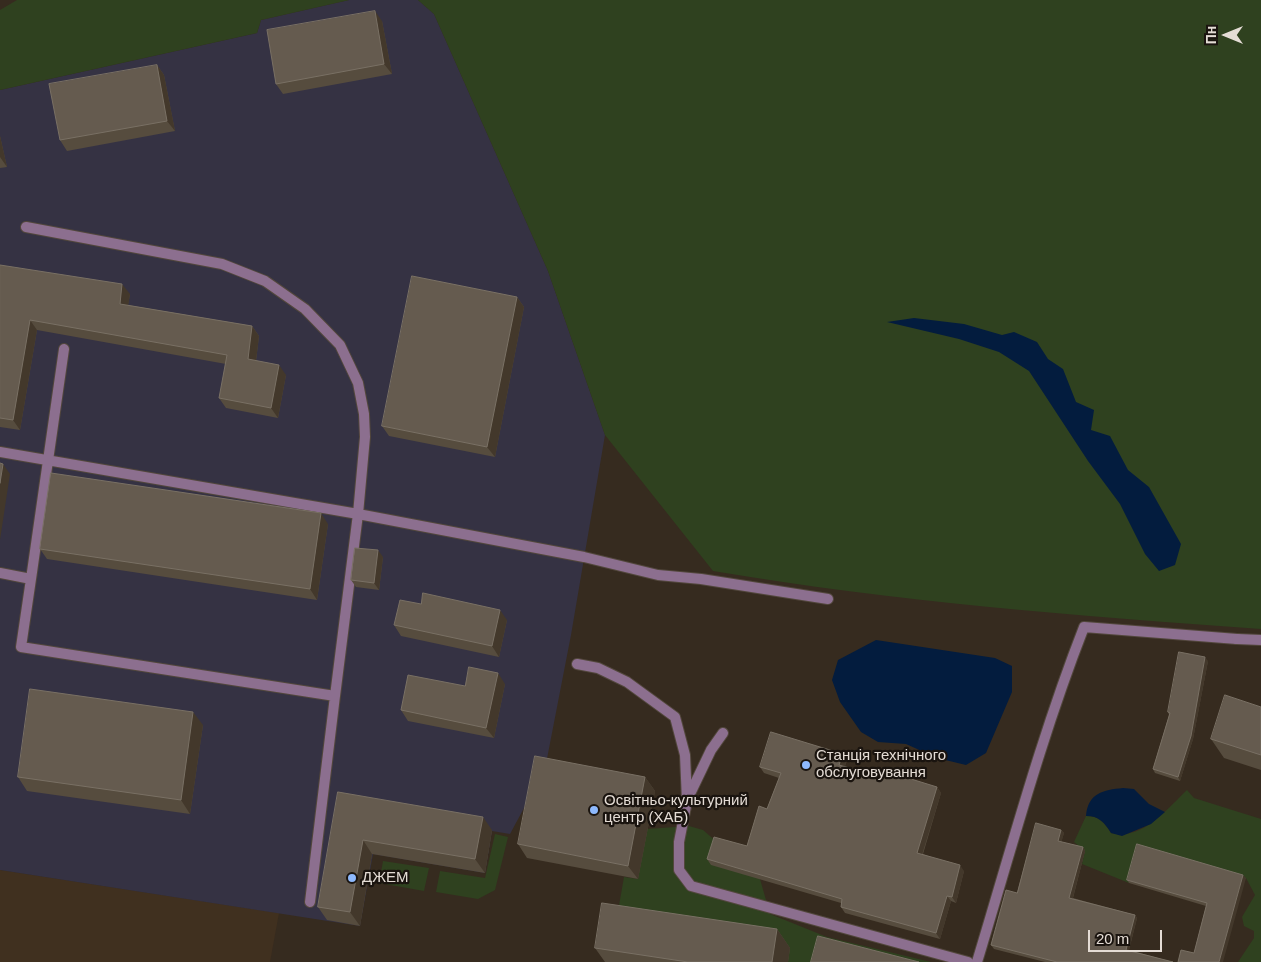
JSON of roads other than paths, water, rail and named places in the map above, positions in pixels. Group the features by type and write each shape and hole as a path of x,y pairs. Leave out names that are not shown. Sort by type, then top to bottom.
{"street":[{"path":"26,227 222,264 265,281 305,309 340,345 358,383 364,414 365,437 358,514 310,902"},
{"path":"64,349 21,647 336,696"},
{"path":"0,452 358,514 584,557 658,575 701,579 828,599"},
{"path":"0,573 31,579"},
{"path":"977,962 1038,753 1084,627 1261,640"},
{"path":"577,664 598,668 627,682 674,717 685,755 687,801 679,842 679,870 691,886 968,962"},
{"path":"687,801 711,750 723,733"}],"water":[{"path":"914,318 964,324 1002,335 1014,332 1037,342 1048,359 1063,369 1076,402 1094,410 1091,430 1110,436 1128,470 1149,487 1181,544 1175,565 1159,571 1145,554 1120,504 1088,461 1029,371 999,352 959,339 887,322"},
{"path":"876,640 995,658 1012,666 1012,692 986,753 966,765 937,758 906,744 878,742 861,732 840,702 832,680 838,660"},
{"path":"1123,788 1134,789 1149,804 1165,812 1151,824 1122,836 1111,833 1098,818 1086,816 1090,802 1098,794"}],"place":[{"name":"Cтанція технічного обслуговування","path":"806,765"},
{"name":"Освітньо-культурний центр (ХАБ)","path":"594,810"},
{"name":"ДЖЕМ","path":"352,878"}]}
